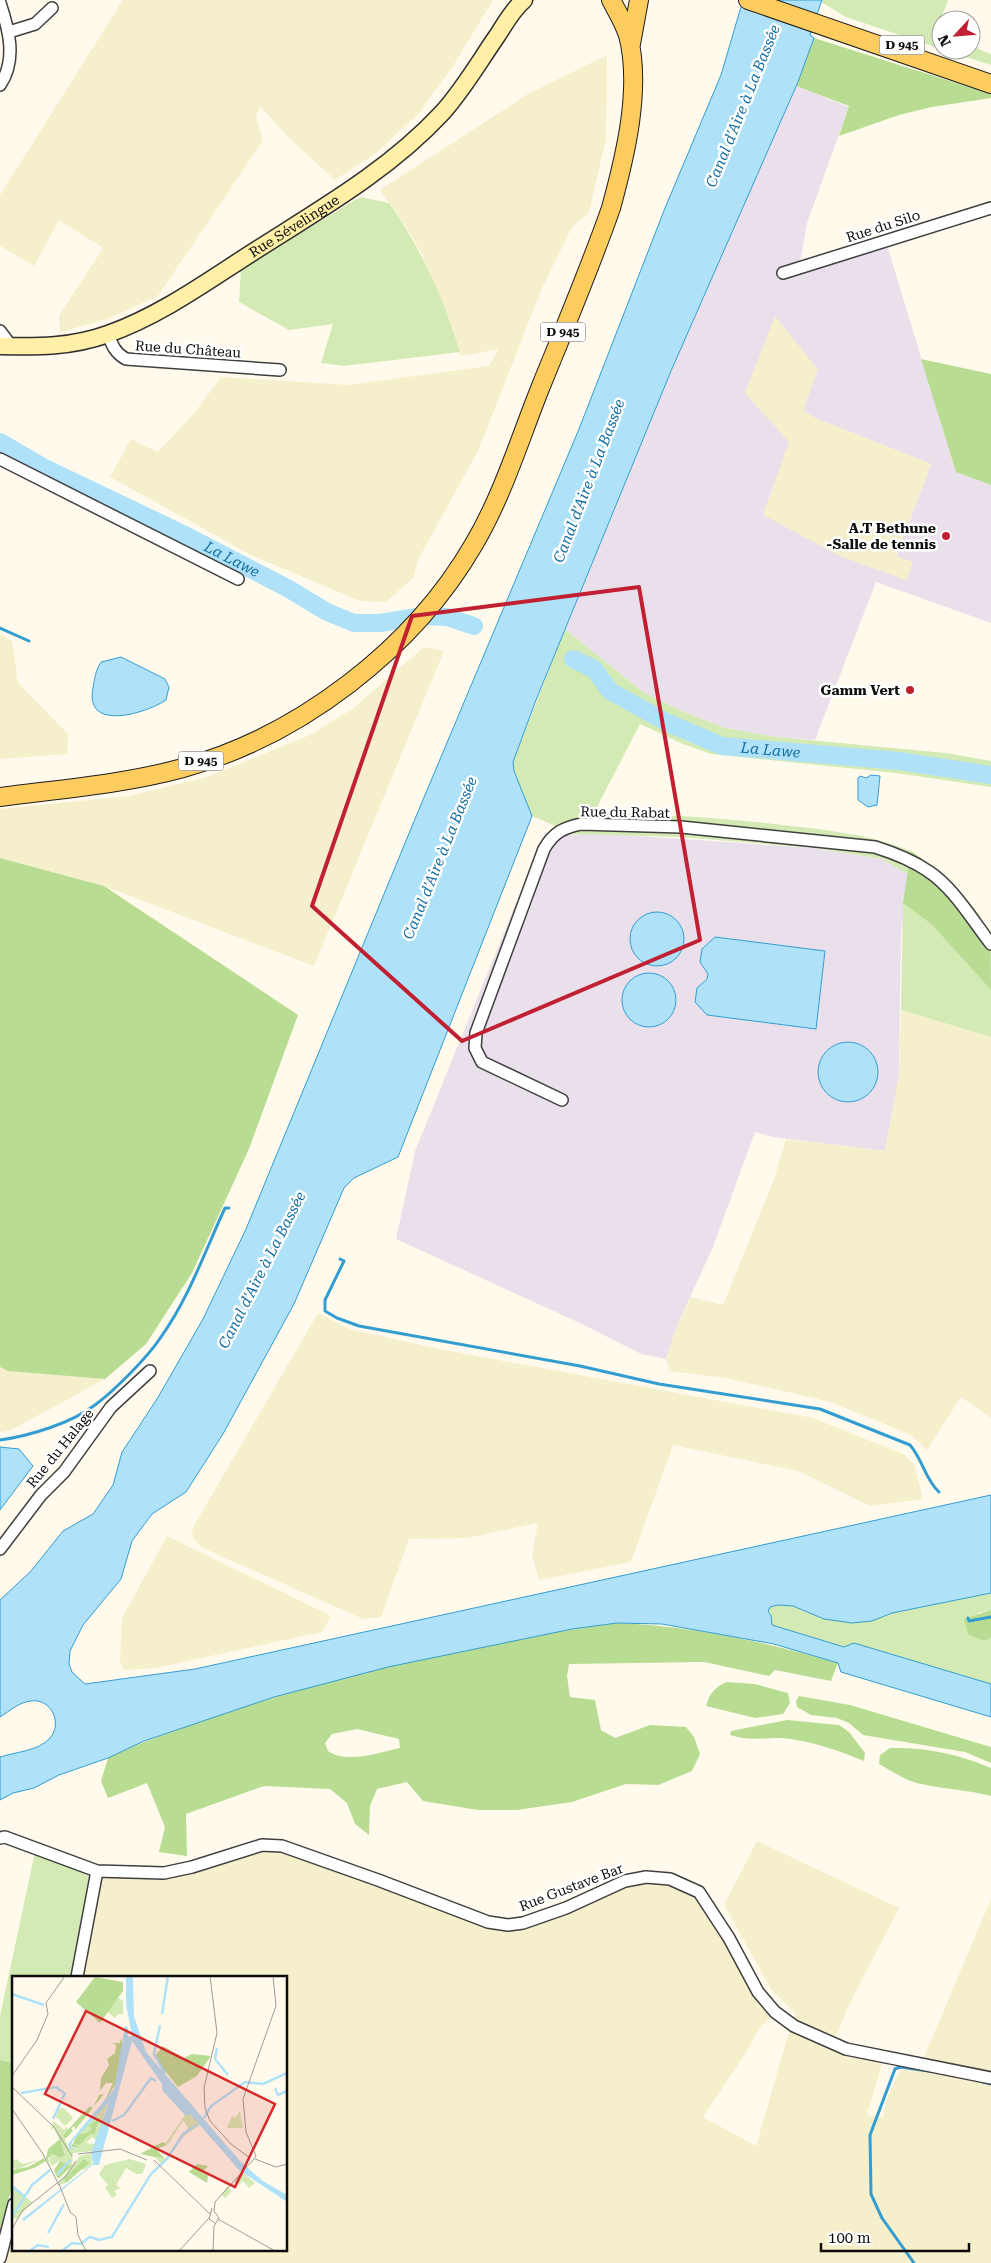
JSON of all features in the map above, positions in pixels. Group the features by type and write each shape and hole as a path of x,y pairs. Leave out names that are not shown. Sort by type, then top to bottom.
{"main road":[{"name":"Rue Sévelingue","path":"6,347 55,347 108,334 149,317 367,180 410,145 443,112 466,82 511,14 524,0"},
{"name":"D 945","path":"0,797 95,785 184,768 255,741 322,704 378,661 406,633 437,596 474,544 500,490 600,241 623,165 631,104 630,50 628,34 611,0"},
{"name":"D 945","path":"630,50 639,0"},
{"name":"D 945","path":"748,0 815,19 991,75"},
{"name":"D 945","path":"772,0 815,19 991,84"}],"street":[{"path":"0,3 10,32 10,55 0,85"},
{"path":"10,32 35,24 52,8"},
{"name":"Rue du Silo","path":"783,273 991,208"},
{"path":"0,331 6,347"},
{"name":"Rue du Château","path":"108,334 113,348 126,359 280,370"},
{"path":"0,459 238,579"},
{"name":"Rue du Rabat","path":"562,1100 482,1062 475,1048 476,1033 544,849 552,835 566,827 581,824 681,827 876,847 900,856 930,872 959,902 991,944"},
{"name":"Rue du Halage","path":"0,1549 42,1495 64,1472 111,1407 150,1371"},
{"name":"Rue Gustave Bar","path":"0,1838 5,1837 98,1871 164,1873 192,1867 262,1845 282,1846 488,1922 508,1925 524,1923 566,1908 625,1881 646,1877 670,1879 698,1892 729,1938 758,1992 775,2012 794,2026 846,2049 991,2078"},
{"path":"77,1976 98,1871"},
{"path":"0,2258 12,2212"}],"highlighted area":[{"path":"639,587 700,940 462,1041 312,906 412,616"}],"shaded area":[{"path":"123,0 493,0 453,66 419,113 375,154 335,180 287,136 260,106 256,117 263,140 158,296 107,319 60,332 59,316 103,248 59,220 34,266 0,246 0,195"},
{"path":"607,55 606,138 589,213 572,227 542,288 478,451 419,558 413,578 386,602 360,601 251,555 110,477 131,439 158,452 196,411 221,377 348,385 489,366 499,349 461,356 453,328 422,254 380,190 528,94"},
{"path":"796,86 849,107 807,223 798,275 887,245 956,472 991,485 991,623 876,582 815,740 777,737 725,728 677,709 643,692 565,629 671,371","holes":["802,410 815,418 931,464 896,557 763,515"]},
{"path":"775,316 818,370 803,410 815,418 931,464 896,556 913,562 906,580 842,557 763,515 789,442 745,393"},
{"path":"0,634 12,641 18,683 68,734 67,754 0,759"},
{"path":"424,647 444,651 314,966 104,886 0,858 0,809 129,796 207,777 310,735 352,709"},
{"path":"545,832 556,836 595,833 815,848 882,859 909,875 901,933 899,1076 885,1151 773,1137 755,1132 713,1247 676,1328 666,1359 641,1354 584,1325 396,1239 415,1151"},
{"path":"901,1010 991,1037 991,1418 961,1397 927,1450 911,1435 831,1402 726,1378 669,1371 666,1359 676,1328 691,1297 723,1305 774,1179 786,1139 885,1151 899,1076"},
{"path":"318,1313 349,1329 444,1350 813,1418 903,1454 914,1464 923,1499 870,1506 798,1471 673,1445 631,1562 539,1580 532,1555 538,1523 467,1538 409,1539 381,1617 363,1619 201,1547 193,1538 192,1529"},
{"path":"0,1367 8,1371 105,1379 11,1430 0,1432"},
{"path":"167,1536 331,1616 322,1632 155,1668 124,1670 120,1661 122,1618"},
{"path":"757,1841 899,1908 848,2007 833,2044 884,2057 867,2115 883,2117 888,2095 900,2071 921,2064 991,1899 991,2263 0,2263 12,2212 12,2250 288,2250 288,1976 77,1976 97,1871 164,1873 262,1845 508,1925 646,1877 699,1892 775,2012 759,2029 745,2054 703,2117 756,2146 788,2035 794,2026 795,2013 771,1989 724,1905"}],"green space":[{"path":"822,0 948,0 944,10 931,10 931,46 846,17 821,2"},
{"path":"814,38 991,94 991,98 932,107 899,115 839,136 849,106 796,86"},
{"path":"981,50 991,54 991,65 975,60 981,60"},
{"path":"360,197 389,203 401,220 439,293 460,352 344,366 321,363 333,324 289,330 239,302 241,269"},
{"path":"921,359 991,374 991,485 956,472"},
{"path":"565,629 643,692 677,709 725,728 777,737 946,753 991,761 991,787 896,773 711,754 683,744 640,724 594,813 669,815 792,826 853,834 911,851 909,875 882,859 815,848 680,837 574,834 532,816 514,771 513,762"},
{"path":"911,851 955,887 974,909 990,933 991,990 932,925 903,903"},
{"path":"0,858 104,886 298,1015 249,1149 192,1273 146,1344 105,1379 8,1371 0,1367"},
{"path":"903,903 932,925 991,990 991,1037 901,1010"},
{"path":"991,1593 991,1610 978,1613 984,1641 991,1638 991,1684 854,1643 844,1647 772,1625 771,1615 768,1612 769,1607 778,1605 793,1606 824,1619 872,1621 892,1613"},
{"path":"991,1610 991,1638 984,1641 968,1634 964,1619"},
{"path":"617,1623 701,1631 784,1648 838,1663 831,1681 775,1670 769,1676 704,1662 569,1664 567,1676 570,1697 595,1700 601,1730 615,1738 650,1725 686,1727 694,1737 700,1754 692,1771 658,1785 626,1784 572,1802 517,1810 478,1810 423,1801 407,1782 377,1789 370,1806 369,1835 355,1824 347,1803 330,1789 264,1786 186,1814 187,1856 159,1852 165,1827 147,1783 108,1798 101,1781 108,1758 153,1739 229,1712 324,1683 421,1658 568,1630","holes":["357,1729 399,1739 400,1748 373,1755 353,1757 336,1755 328,1751 325,1743 332,1734"]},
{"path":"726,1682 755,1684 788,1693 790,1703 783,1714 755,1718 706,1706 713,1691"},
{"path":"799,1696 850,1705 991,1747 991,1763 965,1752 863,1735 849,1723 837,1718 811,1715 797,1707 796,1701"},
{"path":"787,1720 839,1725 849,1732 865,1753 864,1761 813,1743 780,1738 749,1739 730,1735 731,1731"},
{"path":"890,1748 942,1752 991,1768 991,1796 915,1783 879,1764 880,1755"},
{"path":"35,1852 89,1876 72,1976 12,1976 12,2063 0,2060 0,2016"},
{"path":"0,2060 12,2063 12,2187 0,2230"}],"water":[{"name":"Canal d'Aire à La Bassée","path":"743,0 822,0 810,35 814,38 798,82 671,371 536,700 513,762 514,771 532,816 398,1157 354,1178 344,1188 294,1304 223,1434 186,1492 152,1514 132,1541 121,1579 83,1625 70,1651 69,1664 72,1672 85,1684 195,1669 991,1495 991,1593 892,1613 872,1621 852,1623 824,1619 793,1606 778,1605 770,1607 768,1612 771,1615 772,1625 844,1647 854,1643 991,1684 991,1717 841,1672 838,1663 774,1644 662,1624 617,1623 572,1629 388,1667 274,1697 144,1741 108,1758 59,1775 34,1788 13,1793 0,1800 0,1757 40,1746 54,1732 55,1719 49,1707 38,1701 22,1703 0,1717 0,1600 31,1571 63,1531 93,1514 113,1485 122,1452 157,1399 203,1319 246,1229 417,814 579,429 665,208 721,75"},
{"path":"121,657 165,679 169,687 166,700 144,710 118,716 107,715 98,710 93,702 95,675 101,662"},
{"path":"871,775 880,776 877,805 868,807 858,800 858,778 860,776 866,778"},
{"path":"652,912 662,912 672,916 680,924 684,939 680,954 672,962 662,966 652,966 642,962 634,954 630,944 630,934 634,924 642,916"},
{"path":"715,937 825,951 816,1029 707,1015 695,1002 697,988 707,979 708,974 700,962 702,949"},
{"path":"644,973 654,973 664,977 672,985 676,1000 672,1015 664,1023 654,1027 644,1027 634,1023 626,1015 622,1005 622,995 626,985 634,977"},
{"path":"842,1042 854,1042 865,1047 873,1055 878,1066 876,1084 865,1097 854,1102 842,1102 831,1097 823,1089 818,1078 818,1066 823,1055 831,1047"},
{"path":"0,1447 19,1449 33,1466 0,1510"}],"waterway":[{"name":"La Lawe","path":"0,442 43,467 185,535 289,589 327,612 354,623 380,623 423,616 447,617 474,626"},
{"path":"0,628 29,641"},
{"name":"La Lawe","path":"573,659 594,669 610,691 666,722 722,746 899,761 991,775"},
{"path":"0,1440 37,1432 75,1418 103,1399 130,1373 148,1354 171,1322 196,1274 225,1208 229,1208"},
{"path":"340,1259 344,1261 325,1300 325,1311 337,1318 359,1326 580,1366 659,1384 820,1409 910,1445 930,1481 939,1492"},
{"path":"968,1618 969,1621 991,1617"},
{"path":"914,2263 882,2218 871,2194 870,2135 895,2069 900,2067 929,2071"},
{"path":"983,2082 991,2084"}],"place":[{"name":"A.T Bethune -Salle de tennis","path":"946,536"},
{"name":"Gamm Vert","path":"910,690"}]}
